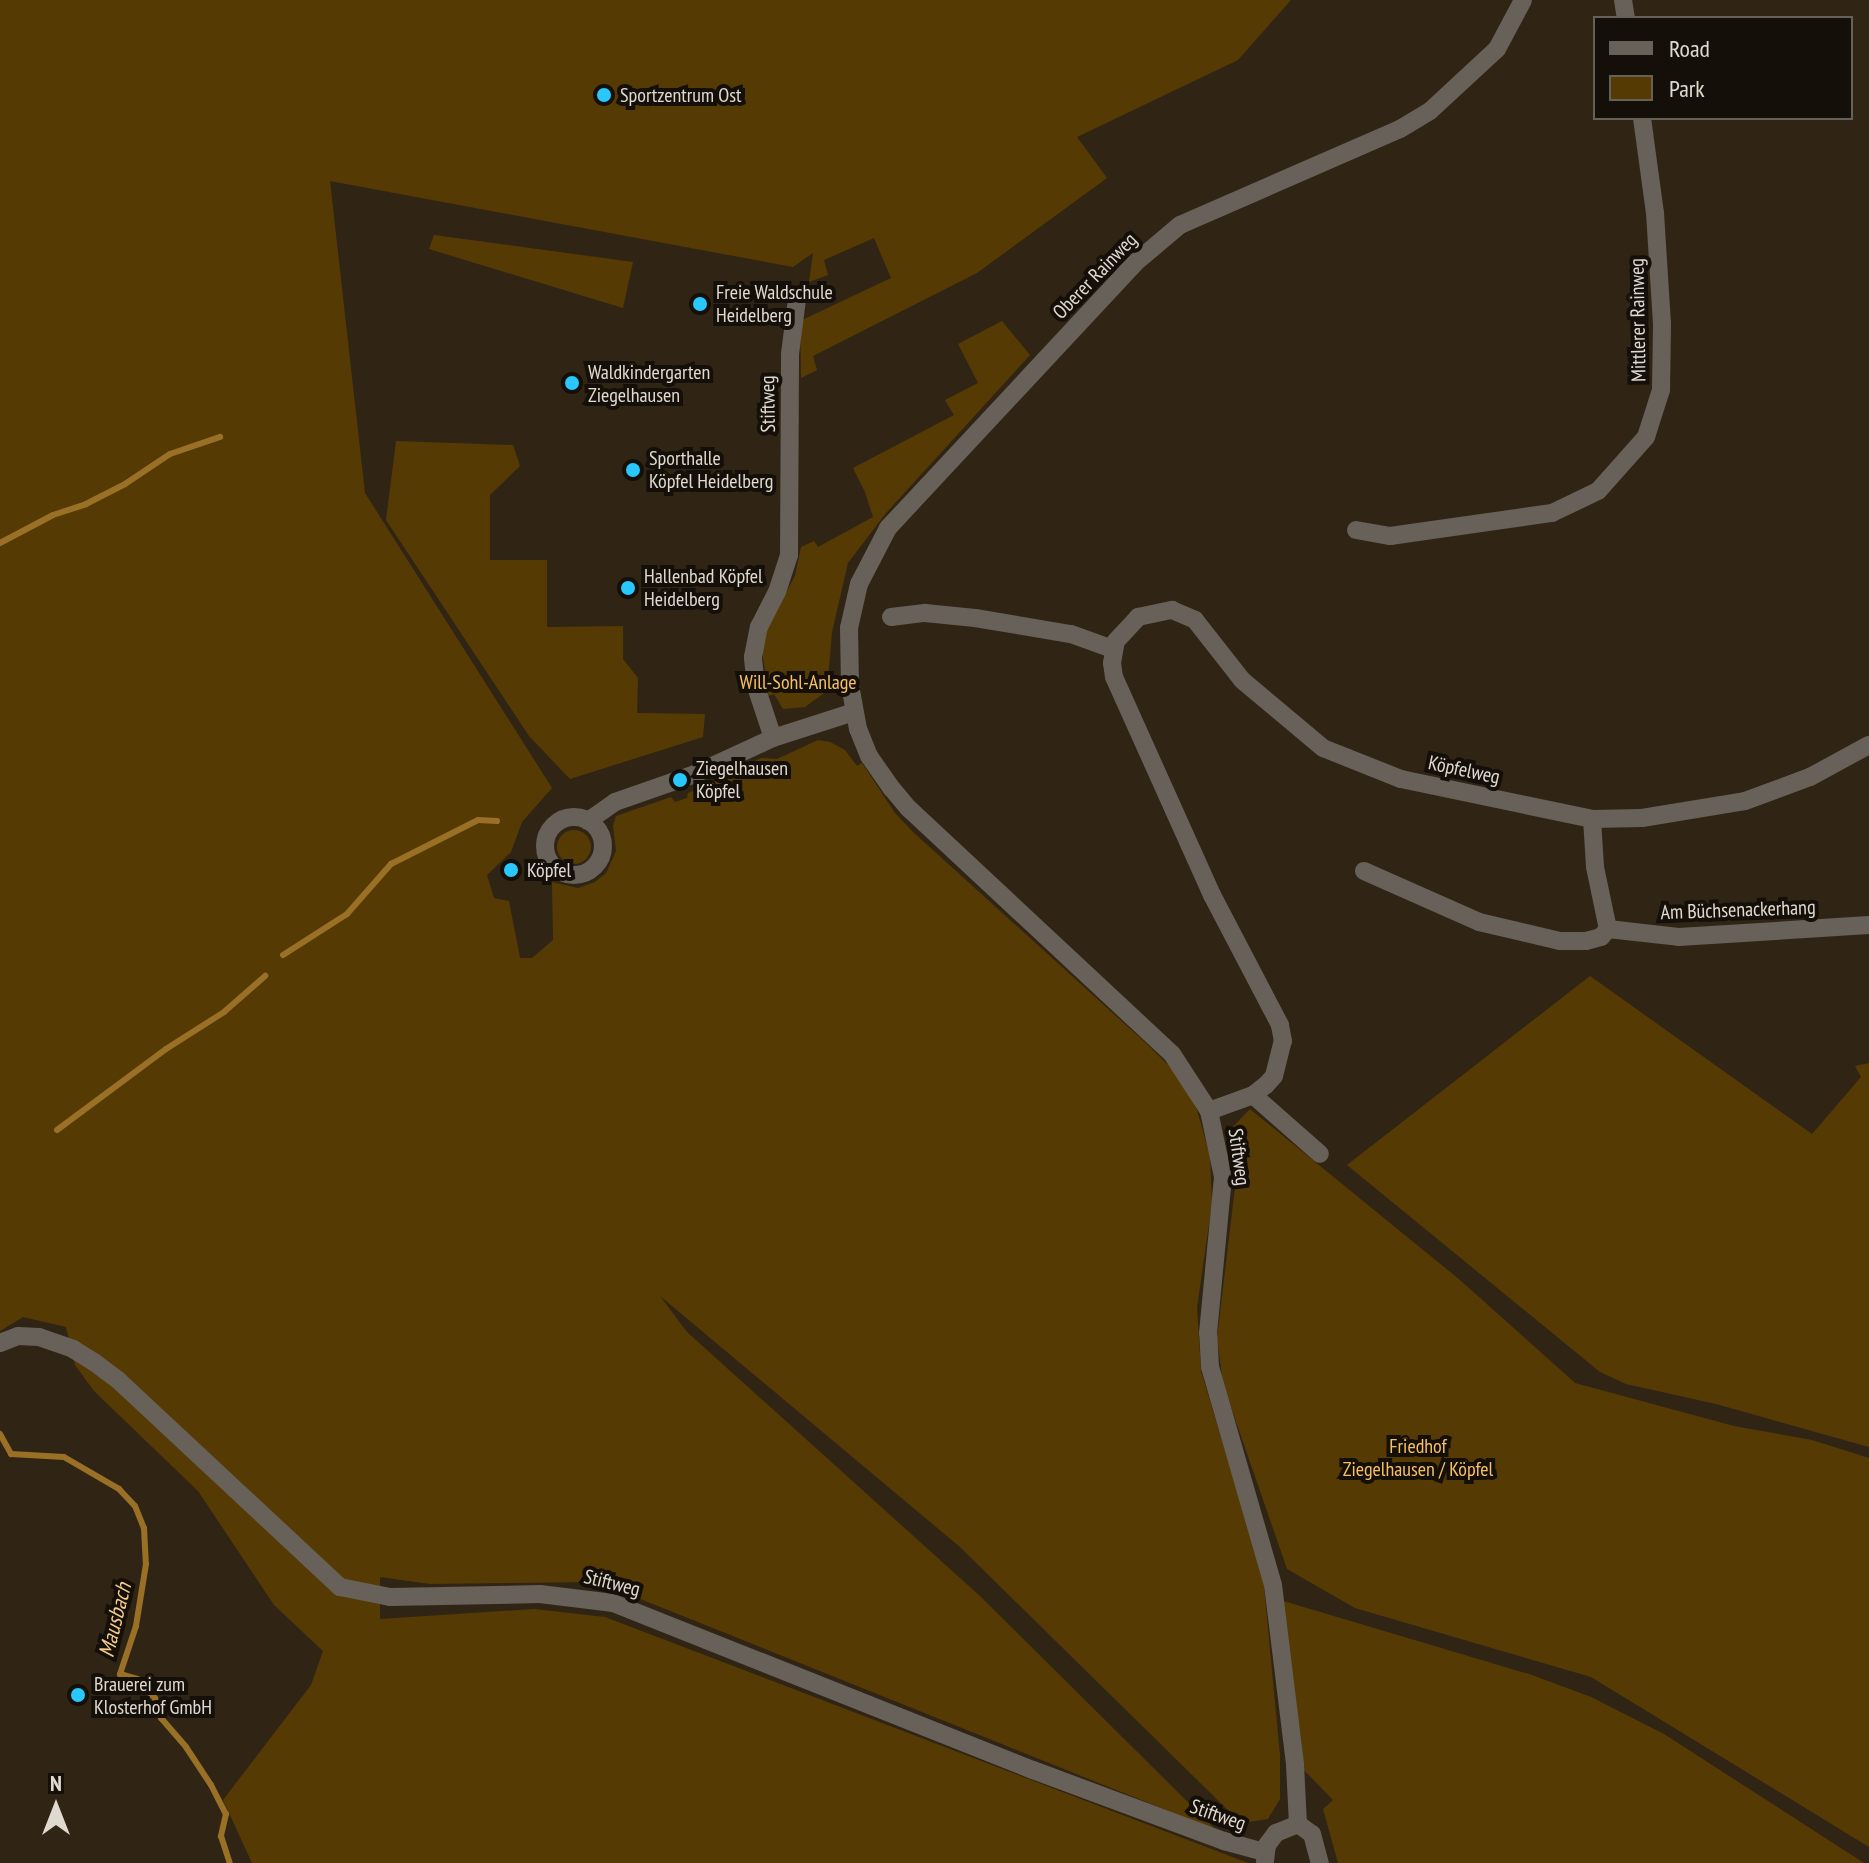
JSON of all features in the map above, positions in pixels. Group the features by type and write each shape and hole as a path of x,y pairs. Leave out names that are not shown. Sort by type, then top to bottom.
{"street":[{"name":"Oberer Rainweg","path":"854,712 848,648 852,608 878,543 913,499 1135,263 1180,225 1400,129 1430,111 1497,49 1523,0"},
{"name":"Mittlerer Rainweg","path":"1356,530 1390,536 1561,510 1598,491 1646,437 1661,390 1662,324 1655,213 1642,120"},
{"name":"Stiftweg","path":"773,738 756,687 753,657 759,627 785,572 791,535 790,354 797,299"},
{"name":"Köpfelweg","path":"1113,649 1122,632 1138,617 1159,610 1184,613 1195,620 1242,680 1323,748 1401,779 1592,819 1642,818 1745,801 1810,777 1869,745"},
{"path":"891,617 925,613 975,618 1071,634 1113,649 1114,677 1155,774 1280,1025 1281,1058 1274,1076 1253,1095 1209,1111"},
{"path":"588,821 615,802 695,774 773,738 854,712"},
{"name":"Stiftweg","path":"854,712 869,756 909,809 1172,1054 1209,1111 1223,1177 1208,1333 1210,1367 1273,1585 1295,1764 1298,1824"},
{"path":"1592,819 1595,867 1608,929"},
{"name":"Am Büchsenackerhang","path":"1364,871 1479,922 1560,941 1586,941 1601,937 1608,929 1679,937 1869,925"},
{"path":"1253,1095 1320,1154"},
{"name":"Stiftweg","path":"0,1343 18,1336 39,1337 73,1349 94,1362 118,1380 340,1587 390,1597 540,1594 613,1603 1033,1770 1265,1858 1282,1828 1298,1824 1312,1834 1320,1863"}],"green space":[{"path":"0,0 1291,0 1238,60 1077,137 1107,178 977,273 813,356 817,370 801,378 800,321 891,278 874,238 824,260 828,275 809,282 813,253 793,267 330,181 365,493 552,788 522,822 511,852 487,875 494,898 509,901 520,958 532,958 553,940 552,882 578,888 595,882 606,873 616,851 613,826 616,816 671,797 675,802 687,798 688,793 761,758 777,759 818,740 830,742 845,750 857,766 862,763 895,813 913,832 1148,1045 1172,1069 1186,1091 1197,1110 1210,1156 1212,1203 1197,1308 1201,1371 1263,1576 1280,1755 1280,1799 1268,1819 1241,1823 960,1547 660,1296 687,1332 980,1596 1216,1830 598,1582 430,1584 380,1577 380,1619 534,1609 605,1617 1248,1863 252,1863 223,1800 311,1685 323,1651 274,1605 198,1491 94,1391 75,1365 66,1327 23,1317 0,1331"},
{"path":"434,235 633,262 623,308 429,249"},
{"name":"Will-Sohl-Anlage","path":"1002,321 1030,355 886,513 848,563 832,632 827,691 805,707 783,709 774,694 768,696 762,649 769,623 795,576 801,547 814,541 818,547 873,517 853,468 954,415 945,400 978,383 958,344"},
{"path":"396,441 513,445 520,466 490,495 490,560 547,560 547,627 623,626 623,659 638,678 637,713 705,714 703,737 570,779 529,736 386,520"},
{"path":"574,830 586,835 591,847 586,859 574,864 562,859 557,847 562,835"},
{"path":"1590,976 1812,1134 1861,1077 1855,1066 1869,1063 1869,1447 1716,1404 1626,1384 1600,1372 1347,1165"},
{"name":"Friedhof Ziegelhausen / Köpfel","path":"1250,1109 1460,1280 1575,1383 1734,1426 1812,1440 1869,1458 1869,1847 1591,1677 1355,1608 1287,1569 1223,1384 1217,1338 1236,1179 1226,1134"},
{"path":"1280,1600 1532,1675 1591,1697 1664,1734 1864,1863 1338,1863 1323,1809 1333,1800 1297,1763"}],"waterway":[{"path":"0,543 53,515 86,504 125,484 170,454 220,437"},
{"path":"283,955 347,914 391,864 478,820 497,821"},
{"path":"57,1130 166,1049 224,1012 265,976"},
{"name":"Mausbach","path":"0,1434 11,1454 64,1457 119,1489 135,1506 144,1528 146,1564 136,1626 120,1674 137,1679 155,1698 161,1718 186,1747 211,1785 226,1814 221,1836 230,1863"}],"place":[{"name":"Sportzentrum Ost","path":"604,95"},
{"name":"Freie Waldschule Heidelberg","path":"700,304"},
{"name":"Waldkindergarten Ziegelhausen","path":"572,383"},
{"name":"Sporthalle Köpfel Heidelberg","path":"633,470"},
{"name":"Hallenbad Köpfel Heidelberg","path":"628,588"},
{"name":"Ziegelhausen Köpfel","path":"680,780"},
{"name":"Köpfel","path":"511,870"},
{"name":"Brauerei zum Klosterhof GmbH","path":"78,1695"}]}
